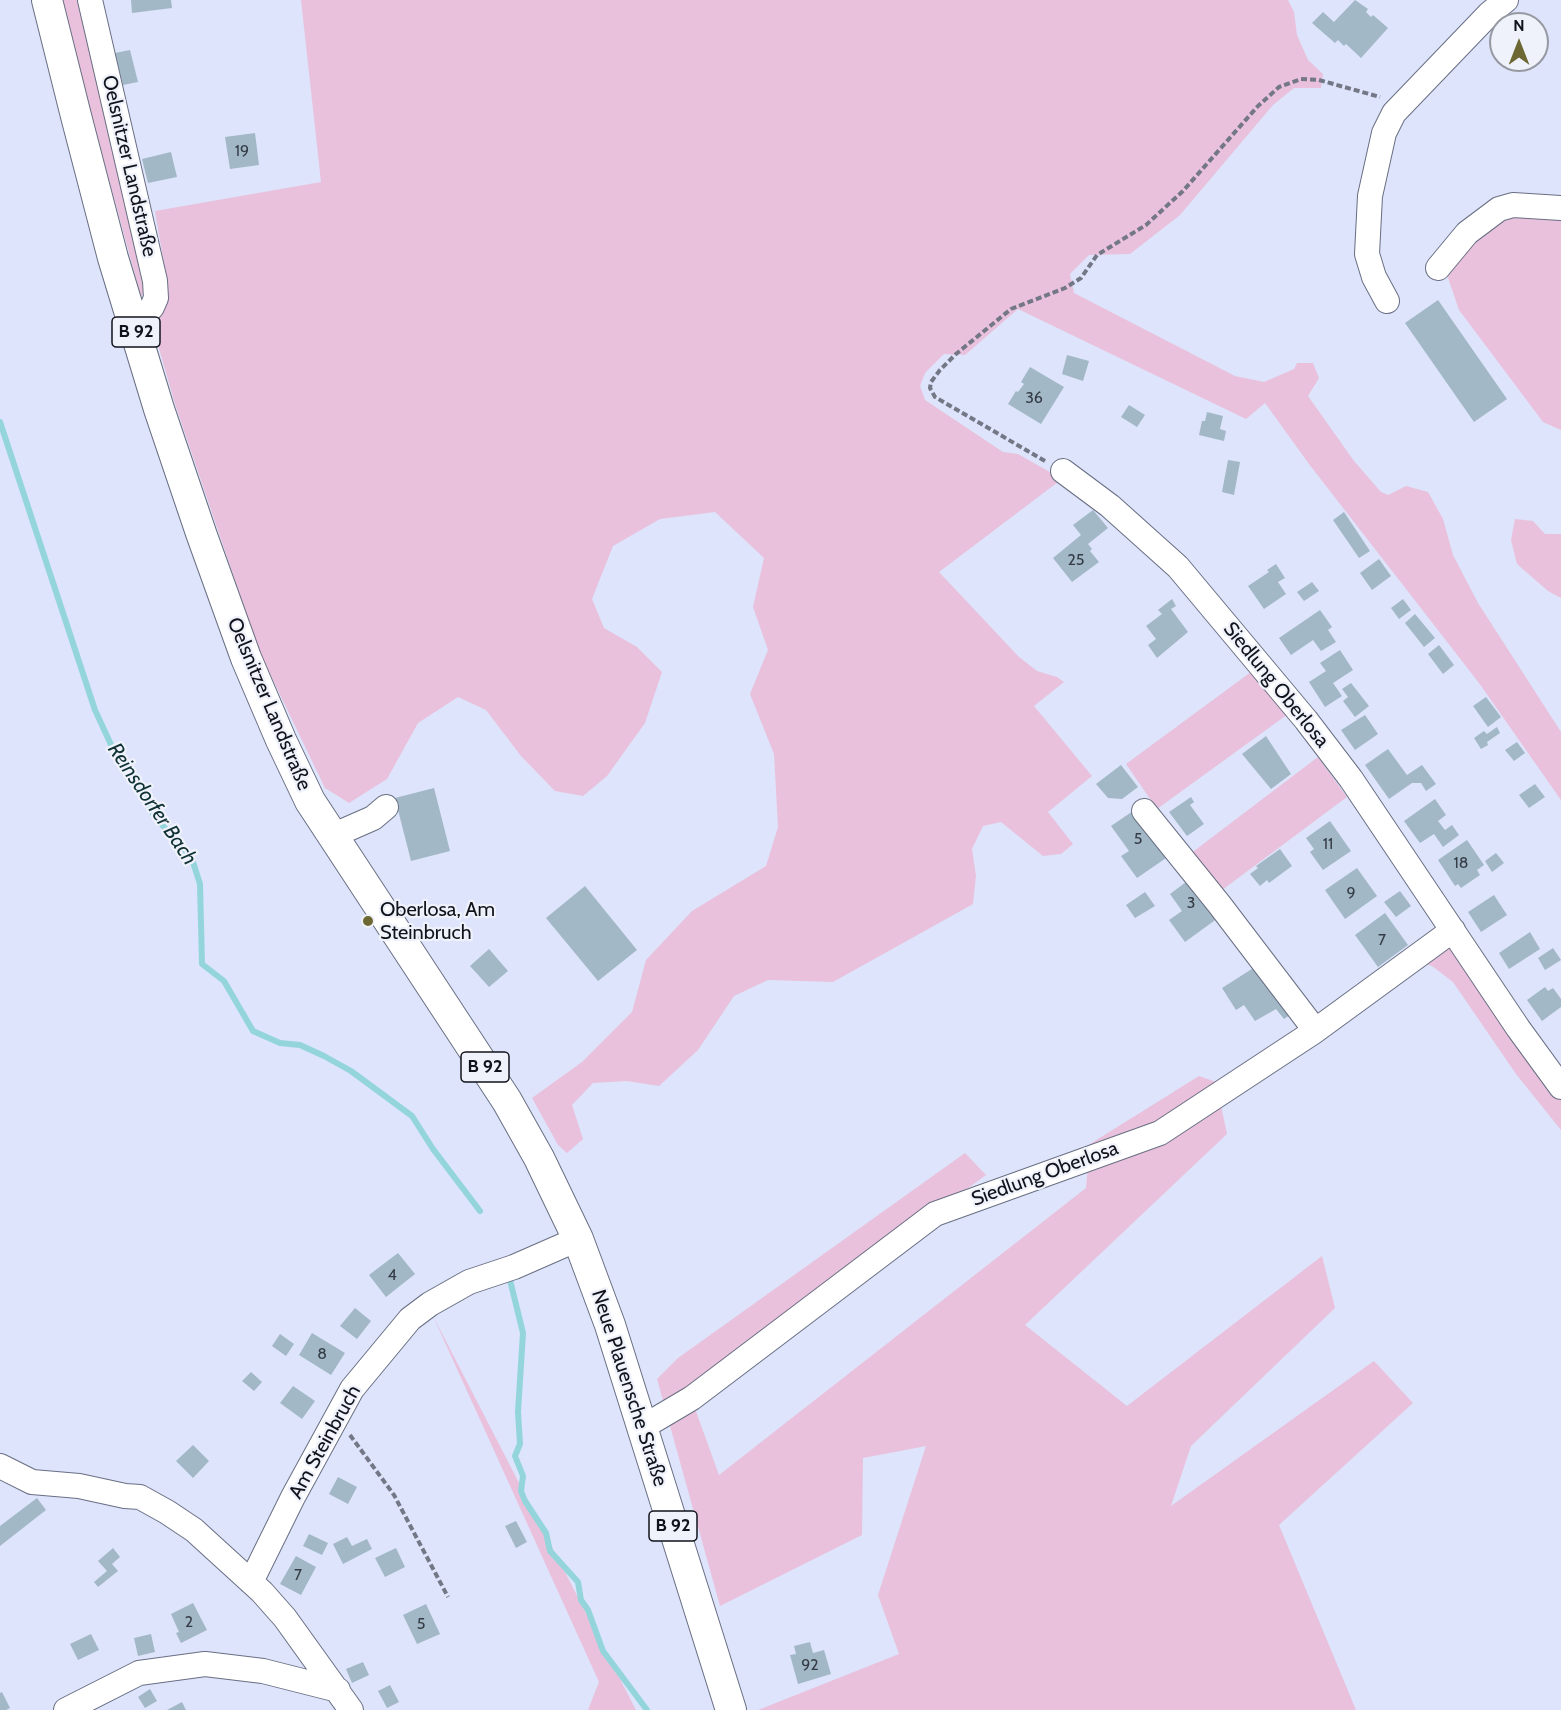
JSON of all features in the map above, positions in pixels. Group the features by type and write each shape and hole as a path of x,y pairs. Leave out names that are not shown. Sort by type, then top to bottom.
{"main road":[{"name":"Oelsnitzer Landstraße","path":"47,0 113,258 134,325 201,533 246,657 281,740 310,801 507,1101 578,1239"},
{"name":"Neue Plauensche Straße","path":"578,1239 610,1325 643,1427 730,1710"}],"street":[{"name":"Oelsnitzer Landstraße","path":"90,0 155,281 156,298 152,307 134,325"},
{"path":"1387,301 1374,277 1367,254 1370,196 1384,133 1394,113 1489,14 1506,0"},
{"path":"1438,268 1467,233 1499,209 1513,205 1561,208"},
{"name":"Siedlung Oberlosa","path":"1063,471 1110,506 1185,575 1306,720 1351,779 1518,1028 1561,1087"},
{"path":"332,836 373,818 386,807"},
{"path":"1144,811 1316,1030"},
{"name":"Siedlung Oberlosa","path":"643,1427 692,1398 935,1214 1160,1133 1316,1030 1453,930"},
{"name":"Am Steinbruch","path":"250,1582 352,1389 410,1319 430,1304 469,1282 514,1267 578,1239"},
{"path":"0,1466 32,1482 79,1486 124,1496 140,1497 194,1530 262,1592 285,1618 351,1710"},
{"path":"66,1710 139,1673 205,1665 263,1671 338,1690"}],"path":[{"path":"1063,471 935,396 930,388 931,382 956,354 1011,309 1065,288 1081,278 1098,255 1146,225 1182,191 1258,106 1288,82 1319,80 1372,96 1390,98 1410,96"},
{"path":"336,1418 361,1447 394,1495 448,1597"}],"shaded area":[{"path":"60,0 84,0 146,290 141,297"},
{"path":"301,0 1288,0 1294,12 1297,35 1308,60 1323,74 1321,88 1294,88 1273,105 1180,215 1130,254 1089,255 1070,274 1074,293 1235,376 1264,382 1294,369 1297,363 1313,363 1319,378 1308,396 1354,461 1381,492 1388,495 1406,486 1428,492 1443,519 1453,555 1478,603 1561,732 1561,800 1479,683 1309,464 1265,403 1246,419 1018,309 965,355 944,354 925,373 920,386 925,400 1003,452 1018,454 1062,479 939,572 1019,657 1037,671 1057,677 1064,682 1034,706 1092,776 1048,812 1073,844 1061,854 1043,856 1001,822 983,826 972,849 976,876 973,904 833,982 768,980 734,996 698,1050 659,1086 627,1081 593,1083 572,1105 583,1139 567,1153 558,1145 532,1098 582,1062 632,1012 646,960 692,911 766,866 778,827 774,754 750,694 768,650 753,607 764,558 715,512 660,519 613,546 592,599 604,628 637,647 662,672 645,723 607,776 583,796 555,791 521,756 486,710 458,697 418,723 387,779 349,803 325,788 259,651 175,404 152,324 167,281 155,211 321,182"},
{"path":"1512,211 1561,214 1561,430 1543,422 1459,310 1446,272 1467,244"},
{"path":"1515,519 1533,521 1545,534 1561,534 1561,598 1548,591 1517,564 1511,540"},
{"path":"1255,669 1288,714 1157,809 1126,764"},
{"path":"1318,757 1347,797 1218,893 1190,854"},
{"path":"1442,948 1452,949 1561,1096 1561,1130 1516,1074 1453,982 1432,966 1417,962"},
{"path":"1199,1076 1216,1082 1227,1134 1025,1325 1127,1406 1322,1256 1335,1308 1191,1446 1171,1506 1374,1361 1413,1403 1279,1525 1356,1710 758,1710 899,1654 878,1595 926,1446 863,1458 862,1535 720,1606 657,1379 678,1358 965,1153 986,1175 689,1392 719,1475 1086,1188 1090,1144"},
{"path":"433,1316 636,1710 588,1710 599,1682"}],"building":[{"path":"131,0 171,0 172,8 132,13"},
{"path":"1355,0 1368,9 1366,12 1371,17 1373,15 1388,28 1361,58 1346,44 1344,46 1338,40 1335,43 1312,23 1323,12 1334,22"},
{"path":"130,50 138,82 123,85 115,53"},
{"path":"255,133 259,165 230,169 225,137"},
{"path":"171,152 177,177 148,183 142,159"},
{"path":"1438,300 1507,399 1474,422 1405,323"},
{"path":"1067,355 1089,361 1083,381 1062,374"},
{"path":"1030,367 1064,387 1041,424 1008,404 1016,391 1018,392 1024,384 1021,382"},
{"path":"1129,405 1145,415 1137,427 1121,417"},
{"path":"1207,412 1223,416 1220,429 1226,431 1224,441 1199,435"},
{"path":"1228,460 1240,462 1234,495 1222,492"},
{"path":"1093,510 1108,528 1088,544 1092,549 1090,551 1099,562 1072,582 1053,558 1081,535 1073,525"},
{"path":"1344,512 1370,551 1359,558 1333,520"},
{"path":"1379,559 1391,576 1372,590 1360,573"},
{"path":"1276,564 1285,578 1278,582 1286,594 1264,609 1248,586 1269,572 1267,570"},
{"path":"1312,582 1319,591 1304,601 1297,592"},
{"path":"1172,599 1176,606 1171,609 1188,632 1157,658 1148,645 1156,639 1146,626 1162,614 1158,610"},
{"path":"1403,599 1411,610 1399,619 1391,608"},
{"path":"1320,610 1332,627 1328,630 1336,642 1321,651 1313,640 1291,655 1279,638"},
{"path":"1415,614 1435,638 1424,647 1405,623"},
{"path":"1439,645 1454,665 1443,674 1428,654"},
{"path":"1340,650 1353,670 1333,683 1342,696 1325,707 1309,682 1326,671 1320,663"},
{"path":"1351,683 1369,706 1355,717 1343,701 1348,697 1342,689"},
{"path":"1486,697 1501,717 1488,727 1473,706"},
{"path":"1365,715 1378,734 1355,750 1341,730"},
{"path":"1497,727 1500,733 1481,749 1474,738 1484,731 1487,734"},
{"path":"1266,736 1291,774 1271,789 1242,754"},
{"path":"1517,742 1525,753 1514,761 1505,750"},
{"path":"1388,749 1407,775 1422,765 1436,784 1426,791 1421,783 1412,783 1389,799 1365,765"},
{"path":"1121,765 1138,787 1122,799 1108,798 1096,784"},
{"path":"1535,784 1545,797 1529,808 1519,795"},
{"path":"434,788 450,851 411,861 395,798"},
{"path":"1191,797 1194,802 1190,805 1204,824 1187,836 1169,812"},
{"path":"1435,799 1446,815 1438,821 1445,830 1452,825 1459,835 1443,847 1434,834 1420,843 1404,821"},
{"path":"1136,809 1169,856 1137,878 1121,856 1129,851 1111,826"},
{"path":"1330,821 1351,851 1323,870 1310,852 1314,849 1306,838"},
{"path":"1467,840 1484,865 1477,870 1480,875 1461,888 1458,884 1455,886 1438,860"},
{"path":"1280,849 1292,866 1269,883 1267,880 1260,886 1250,874 1258,868 1256,866"},
{"path":"1496,853 1504,863 1492,872 1485,861"},
{"path":"1357,868 1377,896 1345,919 1325,890"},
{"path":"1190,879 1218,918 1185,942 1169,920 1182,911 1170,894"},
{"path":"585,886 637,950 598,981 546,918"},
{"path":"1400,891 1411,906 1396,917 1384,902"},
{"path":"1145,892 1155,906 1135,918 1126,905"},
{"path":"1494,895 1507,915 1481,932 1468,912"},
{"path":"1385,913 1408,945 1378,967 1355,935"},
{"path":"1530,932 1540,949 1509,969 1499,953"},
{"path":"1553,948 1561,960 1545,970 1538,958"},
{"path":"489,949 508,971 489,987 470,966"},
{"path":"1255,967 1271,992 1275,989 1294,1012 1284,1019 1276,1009 1255,1021 1244,1005 1236,1010 1222,988"},
{"path":"1545,987 1548,991 1553,988 1561,999 1561,1007 1542,1021 1527,1000"},
{"path":"398,1253 415,1274 386,1297 369,1275"},
{"path":"355,1308 371,1321 357,1339 340,1326"},
{"path":"312,1333 345,1353 331,1375 299,1355"},
{"path":"280,1334 294,1344 286,1356 272,1346"},
{"path":"251,1372 262,1382 254,1391 242,1381"},
{"path":"293,1386 315,1401 302,1419 280,1403"},
{"path":"193,1445 209,1461 193,1478 176,1461"},
{"path":"338,1477 357,1487 348,1504 329,1494"},
{"path":"37,1498 46,1510 0,1546 0,1526"},
{"path":"516,1521 527,1542 516,1548 505,1526"},
{"path":"309,1534 328,1543 322,1555 303,1546"},
{"path":"347,1537 352,1546 367,1539 372,1549 343,1564 333,1544"},
{"path":"113,1548 120,1557 112,1564 118,1571 98,1587 94,1582 107,1571 98,1561"},
{"path":"396,1548 405,1567 385,1577 375,1558"},
{"path":"296,1556 316,1567 301,1595 280,1584"},
{"path":"193,1603 207,1630 181,1643 171,1614"},
{"path":"426,1604 440,1634 417,1644 403,1615"},
{"path":"91,1634 99,1650 78,1660 70,1644"},
{"path":"151,1634 155,1652 138,1656 134,1638"},
{"path":"810,1642 813,1653 824,1650 831,1674 798,1684 790,1655 796,1654 794,1646"},
{"path":"363,1662 369,1675 352,1683 346,1669"},
{"path":"390,1685 399,1702 387,1708 378,1691"},
{"path":"150,1689 157,1701 145,1708 138,1697"},
{"path":"2,1692 10,1708 6,1710 0,1710 0,1693"},
{"path":"182,1702 186,1710 167,1710"}],"waterway":[{"name":"Reinsdorfer Bach","path":"0,422 95,710 119,762 139,782 154,816 193,862 200,884 202,964 224,981 253,1031 280,1043 300,1045 324,1056 351,1071 412,1116 433,1149 480,1211"},
{"name":"Reinsdorfer Bach","path":"510,1280 523,1333 518,1412 520,1444 515,1456 523,1476 521,1491 546,1533 550,1551 578,1582 581,1600 588,1610 603,1651 647,1710"}],"place":[{"name":"Oberlosa, Am Steinbruch","path":"368,921"}]}
